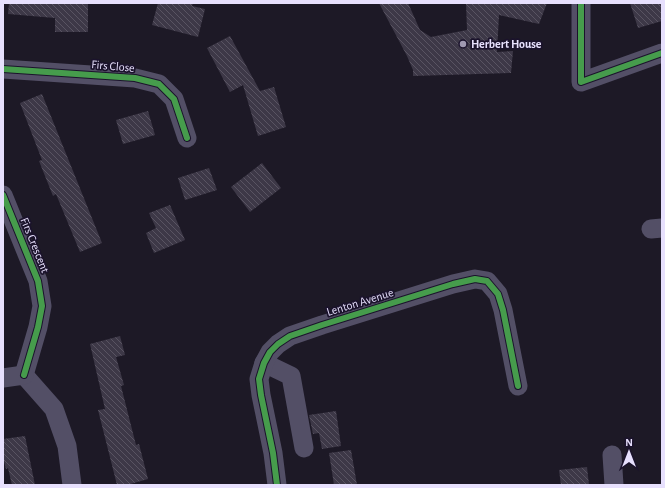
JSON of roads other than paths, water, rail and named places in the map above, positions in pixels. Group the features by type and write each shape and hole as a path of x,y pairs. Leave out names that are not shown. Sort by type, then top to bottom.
{"street":[{"path":"581,3 581,82 662,53"},
{"name":"Firs Close","path":"3,69 135,78 159,84 174,99 187,138"},
{"name":"Firs Crescent","path":"3,195 38,281 42,306 38,327 24,375"},
{"name":"Lenton Avenue","path":"277,485 259,379 264,363 270,352 278,344 290,336 453,284 475,279 487,281 498,294 503,310 518,386"},
{"path":"264,363 291,376 304,448"},
{"path":"3,378 24,375 54,409 67,446 72,485"},
{"path":"612,455 614,485"}],"place":[{"name":"Herbert House","path":"463,44"}]}
